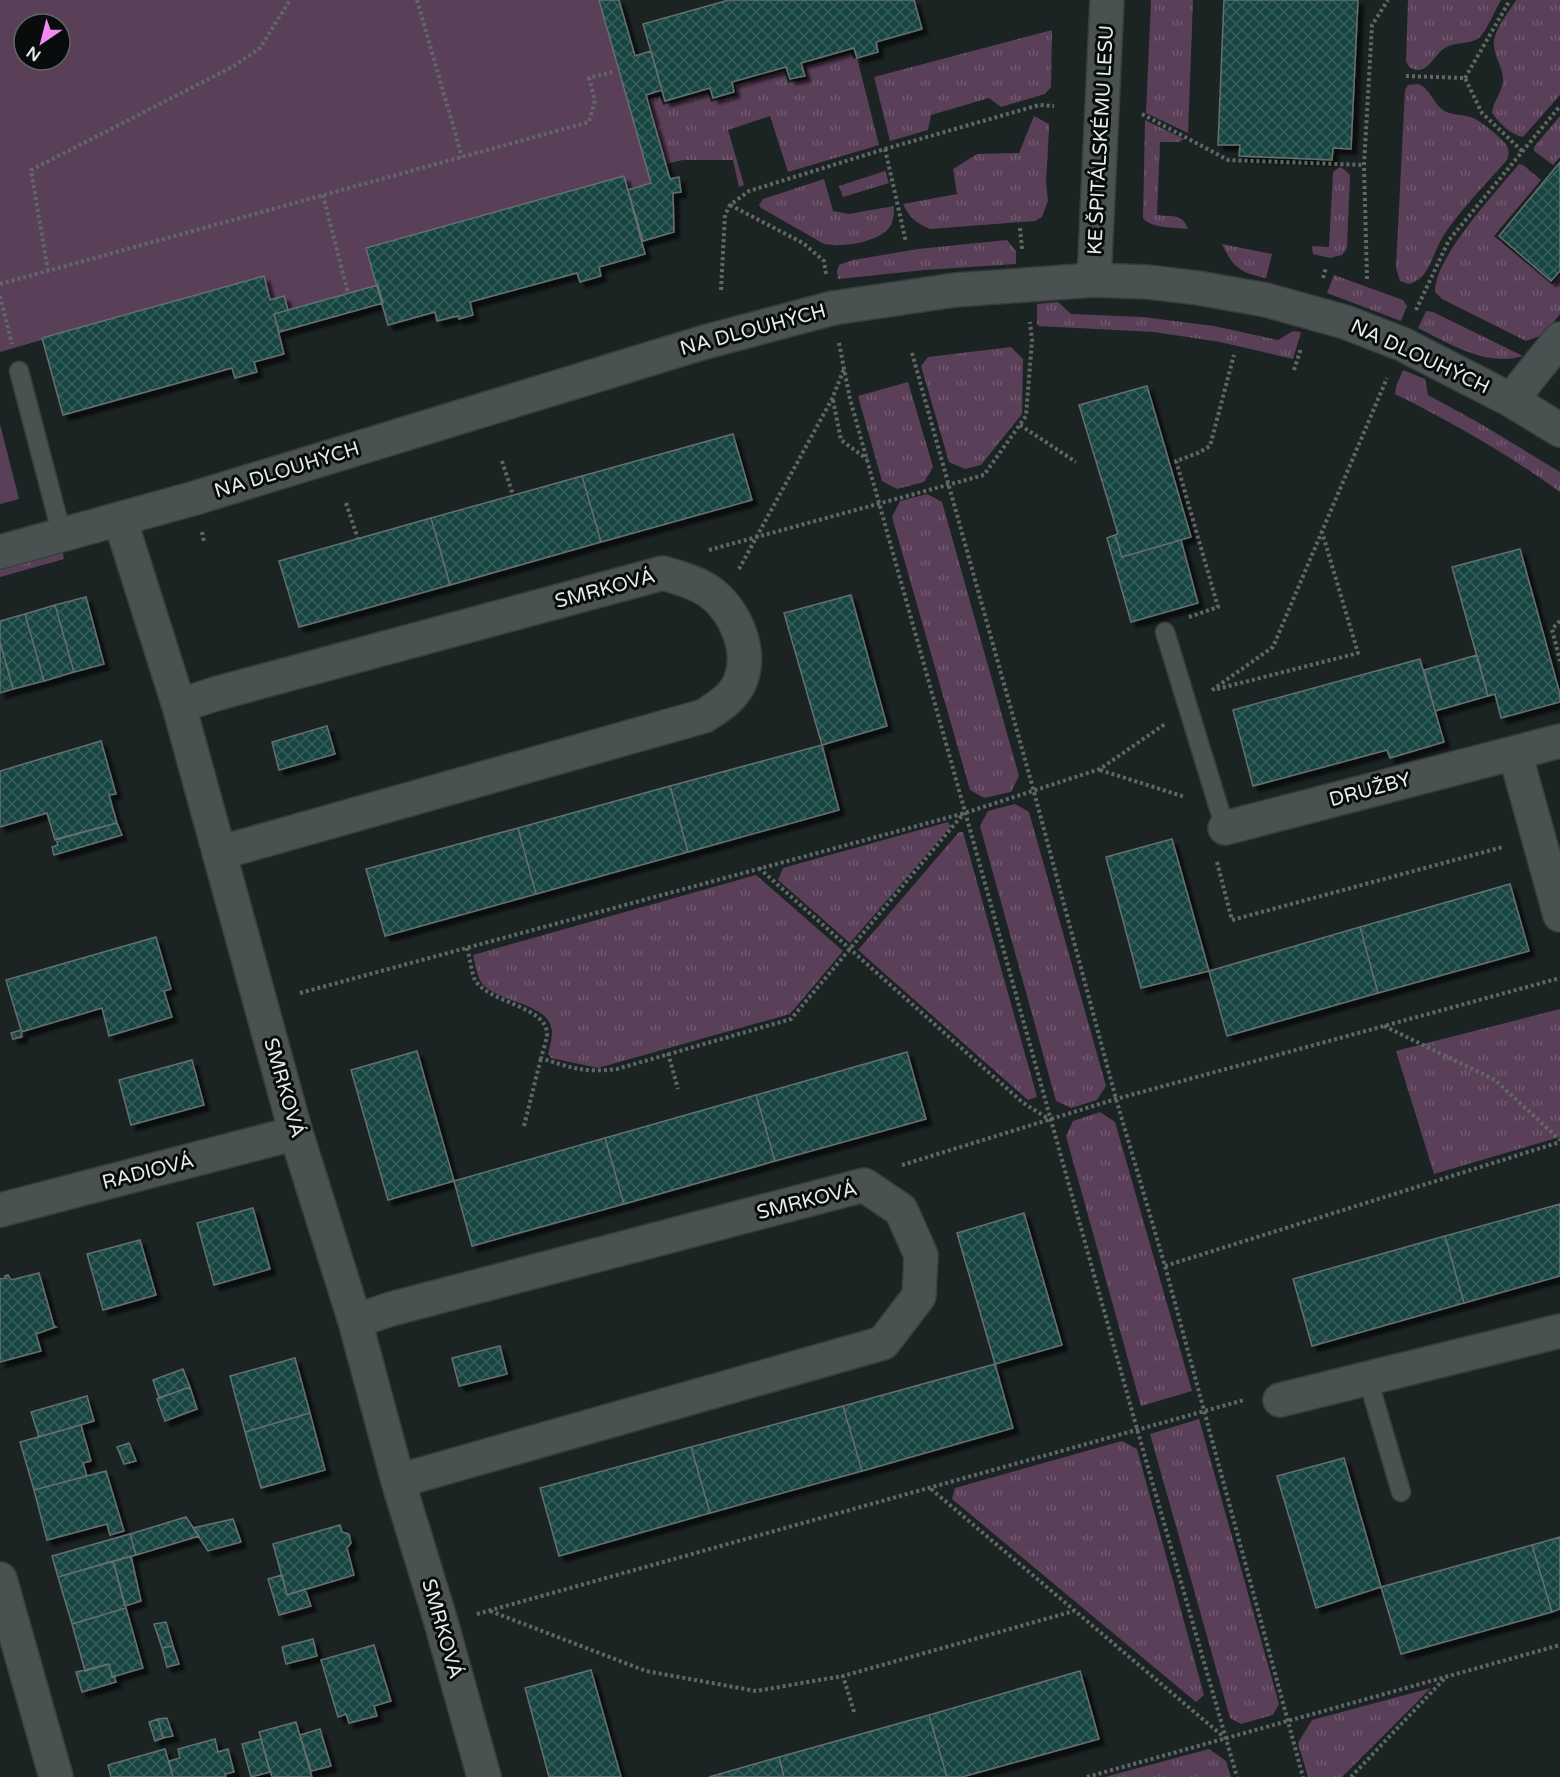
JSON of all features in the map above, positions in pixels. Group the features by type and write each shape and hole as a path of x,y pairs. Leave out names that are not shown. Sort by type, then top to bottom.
{"street":[{"name":"KE ŠPITÁLSKÉMU LESU","path":"1094,280 1107,0"},
{"name":"NA DLOUHÝCH","path":"0,552 195,498 705,342 833,308 955,290 1094,280 1148,282 1266,300 1345,321 1402,344 1511,400 1560,430"},
{"name":"NA DLOUHÝCH","path":"1511,400 1560,339"},
{"name":"SMRKOVÁ","path":"120,519 179,706 296,1134 355,1321 398,1481 441,1622 484,1777"},
{"name":"SMRKOVÁ","path":"179,706 215,694 663,573 691,581 710,592 739,627 744,654 740,681 725,702 704,716 219,853"},
{"name":"DRUŽBY","path":"1220,831 1560,741"},
{"path":"1515,753 1560,915"},
{"name":"RADIOVÁ","path":"0,1210 296,1134"},
{"name":"SMRKOVÁ","path":"355,1321 391,1309 864,1185 901,1210 921,1255 919,1296 883,1343 398,1481"},
{"path":"1280,1400 1560,1332"},
{"path":"0,1579 56,1777"}],"lane":[{"path":"19,371 62,535"},
{"path":"1165,632 1188,708 1220,831"},
{"path":"1368,1379 1401,1492"}],"path":[{"path":"48,271 31,170 234,66 260,48 290,0"},
{"path":"417,0 462,157"},
{"path":"1367,279 1364,165 1372,25 1388,0"},
{"path":"1465,78 1510,0"},
{"path":"0,284 589,122 595,100 589,78 612,72"},
{"path":"1406,76 1465,78"},
{"path":"1465,78 1482,113 1522,151"},
{"path":"721,290 725,215 730,205 749,191 1039,105 1054,106"},
{"path":"300,993 965,813 1100,770 1274,648 1402,344 1449,240 1560,106"},
{"path":"1142,114 1228,160 1364,165"},
{"path":"885,149 906,242"},
{"path":"323,195 348,293"},
{"path":"730,205 803,243 824,261 850,399 1050,1120 1237,1777"},
{"path":"0,296 19,371"},
{"path":"663,573 704,551 984,475 1026,416 1032,340"},
{"path":"912,353 1034,792 1116,1099 1165,1266 1303,1777"},
{"path":"1165,632 1163,626 1218,607 1176,460 1198,453 1210,446 1234,355"},
{"path":"757,536 832,399 844,368"},
{"path":"832,399 841,440 867,459"},
{"path":"1020,424 1076,462"},
{"path":"502,461 513,495"},
{"path":"346,503 358,539"},
{"path":"1212,690 1358,653 1322,531"},
{"path":"1560,621 1552,629 1560,661"},
{"path":"1100,770 1220,831 1232,920 1509,845"},
{"path":"541,1058 574,1070 617,1069 791,1019 965,813"},
{"path":"759,867 1022,1102 1050,1120"},
{"path":"467,948 476,981 492,994 542,1020 547,1033 524,1126"},
{"path":"902,1165 1116,1099 1560,978"},
{"path":"1165,1266 1560,1141 1495,1080 1382,1025"},
{"path":"668,1053 678,1089"},
{"path":"441,1622 489,1611 1203,1410 1260,1396 1280,1400"},
{"path":"930,1488 1226,1738"},
{"path":"489,1611 646,1671 756,1691 843,1676 1075,1610"},
{"path":"1087,1777 1560,1645"},
{"path":"843,1676 854,1712"},
{"path":"1351,1777 1447,1677"}],"green space":[{"path":"0,0 599,0 651,183 628,190 624,177 378,285 274,314 263,276 0,352"},
{"path":"1151,0 1193,0 1188,133 1146,113"},
{"path":"1408,0 1501,0 1480,37 1445,48 1425,68 1415,70 1409,67 1406,61"},
{"path":"1516,0 1560,0 1560,95 1523,137 1506,128 1492,113 1503,82 1494,40 1498,28"},
{"path":"1052,30 1051,87 1045,94 1001,107 989,98 931,115 928,130 890,141 874,77"},
{"path":"851,53 854,59 857,58 879,145 788,172 770,116 728,130 744,185 739,187 733,160 683,160 666,164 649,99 660,96 663,105 708,93 711,102 737,95 735,85 784,71 788,83 807,79 806,66"},
{"path":"1418,84 1426,89 1443,110 1474,118 1496,134 1507,146 1508,153 1507,160 1452,223 1425,273 1421,278 1409,284 1400,281 1396,268 1405,90 1408,85"},
{"path":"1034,116 1049,124 1046,182 1048,201 1042,217 1035,221 930,229 910,216 903,204 957,194 953,169 977,154 1019,153"},
{"path":"1560,116 1560,157 1553,165 1534,151 1534,147"},
{"path":"1145,120 1184,139 1179,142 1160,142 1157,215 1179,218 1183,220 1188,229 1158,226 1143,218"},
{"path":"1519,164 1541,180 1494,236 1552,284 1560,274 1560,314 1543,335 1526,341 1442,299 1435,292 1437,278 1455,244"},
{"path":"1340,167 1350,175 1347,248 1342,255 1330,258 1313,254 1312,246 1329,247 1333,172"},
{"path":"885,171 889,183 843,197 839,186"},
{"path":"824,179 833,211 849,214 894,206 891,225 879,236 870,240 840,245 824,244 759,205 763,199"},
{"path":"1007,240 1016,251 1016,264 838,279 839,265 853,260 918,249"},
{"path":"1222,244 1272,254 1266,278 1250,274 1239,268 1230,259"},
{"path":"1334,275 1403,300 1407,306 1401,321 1327,293"},
{"path":"1058,302 1071,314 1143,317 1214,326 1278,340 1293,331 1301,332 1293,359 1220,342 1154,332 1039,326 1037,324 1037,304"},
{"path":"1426,311 1433,312 1523,356 1495,359 1456,347 1418,328"},
{"path":"1011,347 1023,359 1022,414 981,465 965,469 949,462 921,366 928,357"},
{"path":"1403,370 1425,379 1428,395 1560,472 1560,492 1480,440 1395,394"},
{"path":"908,382 933,467 924,482 897,489 882,481 858,396"},
{"path":"0,424 19,499 0,504"},
{"path":"927,494 942,502 1019,776 1011,792 984,798 970,790 892,517 900,501"},
{"path":"62,549 64,559 0,577 0,566"},
{"path":"1015,804 1029,812 1106,1086 1097,1100 1071,1108 1056,1101 980,826 988,811"},
{"path":"948,822 951,826 850,943 778,880 783,868"},
{"path":"959,832 963,832 1037,1097 1028,1100 858,950"},
{"path":"756,875 843,951 790,1014 598,1068 551,1058 548,1054 552,1031 549,1021 532,1008 488,989 478,976 473,955"},
{"path":"1560,1009 1560,1137 1434,1174 1396,1051"},
{"path":"1100,1112 1115,1122 1192,1391 1141,1406 1066,1136 1073,1121"},
{"path":"1199,1419 1279,1704 1273,1715 1241,1724 1230,1718 1150,1434"},
{"path":"1122,1441 1137,1449 1204,1695 1196,1702 952,1499 955,1488"},
{"path":"1431,1688 1342,1777 1308,1777 1298,1743 1312,1720"},
{"path":"1209,1749 1226,1761 1231,1777 1105,1777"}],"building":[{"path":"599,0 619,0 635,56 651,51 662,90 646,95 670,179 679,177 681,192 673,193 674,232 643,241 628,190 651,183"},
{"path":"729,0 914,0 922,29 876,42 878,52 857,58 854,48 801,63 805,76 790,79 786,67 732,82 734,92 713,98 710,88 665,101 643,24"},
{"path":"1224,0 1358,0 1351,149 1333,148 1332,160 1239,156 1240,145 1218,145"},
{"path":"1560,162 1560,271 1551,281 1499,236"},
{"path":"624,176 645,254 599,267 601,276 580,282 577,273 470,302 473,315 459,319 458,316 437,321 435,312 388,325 366,248"},
{"path":"264,276 270,300 284,296 288,310 274,314 284,354 254,362 257,372 235,378 232,368 63,415 42,338"},
{"path":"378,285 383,303 279,332 274,314"},
{"path":"1147,386 1191,537 1122,557 1115,535 1118,534 1079,405"},
{"path":"733,434 752,500 601,542 582,476"},
{"path":"582,476 601,542 450,585 431,518"},
{"path":"431,518 450,585 299,627 279,561"},
{"path":"1115,535 1122,557 1181,540 1198,603 1131,622 1107,538"},
{"path":"1520,549 1560,694 1560,702 1501,718 1495,694 1488,696 1452,567"},
{"path":"851,595 887,726 822,745 784,613"},
{"path":"86,597 104,664 74,672 55,605"},
{"path":"55,605 74,672 44,681 25,614"},
{"path":"25,614 44,681 13,689 0,642 0,621"},
{"path":"0,642 13,689 0,693"},
{"path":"1477,655 1488,696 1435,711 1424,670"},
{"path":"1420,659 1444,742 1390,758 1387,750 1253,786 1233,710"},
{"path":"327,726 335,754 279,770 272,742"},
{"path":"101,741 116,794 109,795 117,823 55,840 47,813 0,827 0,771"},
{"path":"822,745 839,810 688,852 670,786"},
{"path":"670,786 688,852 536,894 518,828"},
{"path":"117,823 122,835 54,855 52,847 58,845 56,839"},
{"path":"518,828 536,894 385,936 366,869"},
{"path":"1172,839 1209,971 1141,988 1106,857"},
{"path":"1510,884 1529,951 1378,993 1360,927"},
{"path":"1360,927 1378,993 1227,1036 1209,971"},
{"path":"156,937 171,989 164,991 172,1017 109,1036 102,1008 21,1032 22,1037 13,1039 11,1033 21,1030 6,980"},
{"path":"417,1051 454,1181 388,1200 351,1070"},
{"path":"907,1052 926,1119 775,1161 756,1095"},
{"path":"192,1060 204,1105 131,1125 119,1080"},
{"path":"756,1095 775,1161 624,1204 605,1138"},
{"path":"605,1138 624,1204 472,1246 454,1181"},
{"path":"1560,1204 1560,1276 1464,1303 1445,1236"},
{"path":"253,1208 270,1269 214,1285 197,1223"},
{"path":"1024,1213 1062,1345 995,1364 957,1233"},
{"path":"1445,1236 1464,1303 1312,1346 1293,1279"},
{"path":"140,1240 156,1295 103,1310 87,1254"},
{"path":"39,1273 56,1327 36,1334 41,1351 0,1362 0,1279 8,1275 11,1280"},
{"path":"500,1346 507,1374 459,1386 452,1358"},
{"path":"295,1358 310,1413 245,1432 230,1376"},
{"path":"995,1364 1013,1428 862,1471 843,1406"},
{"path":"183,1369 190,1387 159,1398 153,1380"},
{"path":"190,1387 197,1409 165,1421 157,1399"},
{"path":"87,1396 94,1421 39,1437 31,1412"},
{"path":"843,1406 862,1471 710,1513 691,1447"},
{"path":"310,1413 325,1470 261,1488 245,1432"},
{"path":"81,1425 91,1461 83,1463 87,1476 34,1490 20,1442"},
{"path":"129,1443 136,1461 124,1464 117,1447"},
{"path":"691,1447 710,1513 559,1556 540,1488"},
{"path":"1344,1458 1381,1587 1316,1608 1277,1476"},
{"path":"106,1471 124,1531 110,1535 107,1524 47,1540 34,1490"},
{"path":"186,1517 199,1536 136,1555 130,1534"},
{"path":"233,1519 241,1542 208,1551 193,1528"},
{"path":"340,1525 342,1532 349,1534 351,1543 347,1548 354,1575 287,1595 273,1544"},
{"path":"130,1534 136,1555 58,1577 52,1556"},
{"path":"1560,1537 1560,1609 1552,1612 1532,1545"},
{"path":"1532,1545 1552,1612 1401,1654 1381,1587"},
{"path":"131,1556 141,1601 125,1606 113,1561"},
{"path":"113,1561 126,1608 72,1624 58,1577"},
{"path":"282,1575 287,1595 305,1589 311,1606 279,1615 268,1579"},
{"path":"126,1608 143,1668 112,1677 109,1664 85,1671 72,1624"},
{"path":"166,1622 173,1646 162,1648 154,1624"},
{"path":"313,1639 317,1656 286,1664 282,1647"},
{"path":"374,1645 391,1701 374,1706 377,1716 349,1723 346,1714 338,1717 321,1660"},
{"path":"173,1646 179,1664 167,1667 162,1648"},
{"path":"109,1664 112,1677 114,1676 116,1682 82,1692 76,1672"},
{"path":"591,1670 621,1777 549,1777 525,1688"},
{"path":"1080,1671 1099,1739 962,1777 947,1777 929,1715"},
{"path":"929,1715 947,1777 784,1777 779,1757"},
{"path":"167,1718 173,1736 163,1738 158,1719"},
{"path":"158,1719 163,1738 155,1741 149,1722"},
{"path":"296,1722 312,1777 272,1777 259,1732"},
{"path":"320,1729 331,1766 311,1771 300,1735"},
{"path":"215,1739 218,1752 228,1749 234,1772 225,1774 226,1777 173,1777 169,1761 180,1758 178,1749"},
{"path":"261,1739 270,1772 251,1777 242,1744"},
{"path":"165,1749 173,1777 111,1777 108,1765"},
{"path":"779,1757 784,1777 709,1777"}]}
